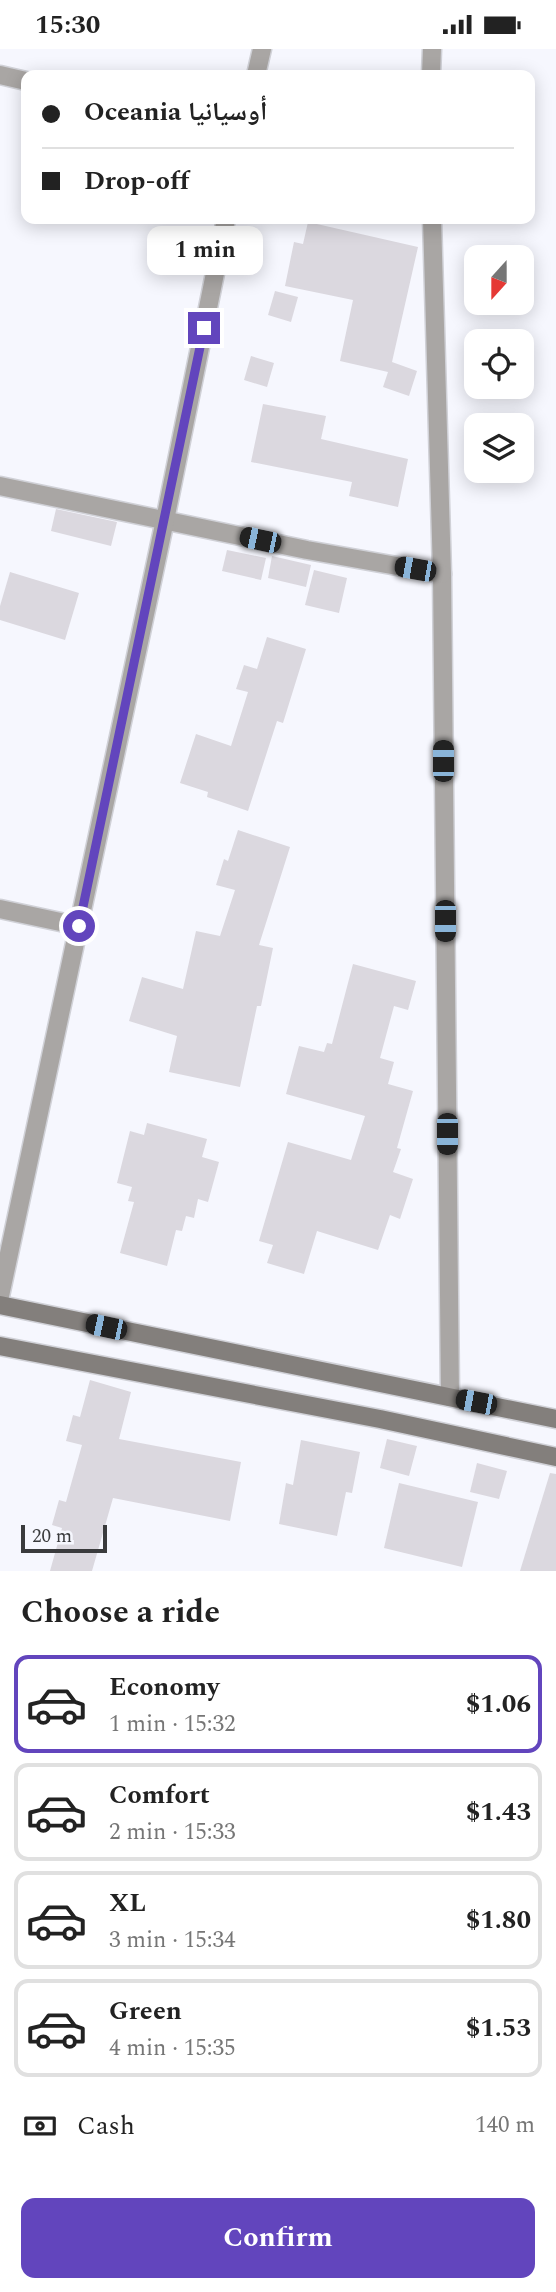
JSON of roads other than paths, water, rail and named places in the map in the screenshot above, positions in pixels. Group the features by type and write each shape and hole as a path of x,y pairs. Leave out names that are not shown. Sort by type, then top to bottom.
{"main road":[{"path":"0,1305 556,1419"},
{"path":"0,1346 380,1419 556,1457"}],"street":[{"path":"257,70 262,49"},
{"path":"431,70 432,49"},
{"path":"0,75 21,80"},
{"path":"0,1296 225,224"},
{"path":"432,224 442,574 450,1397"},
{"path":"0,486 307,550 442,574"},
{"path":"0,909 79,926"}]}
